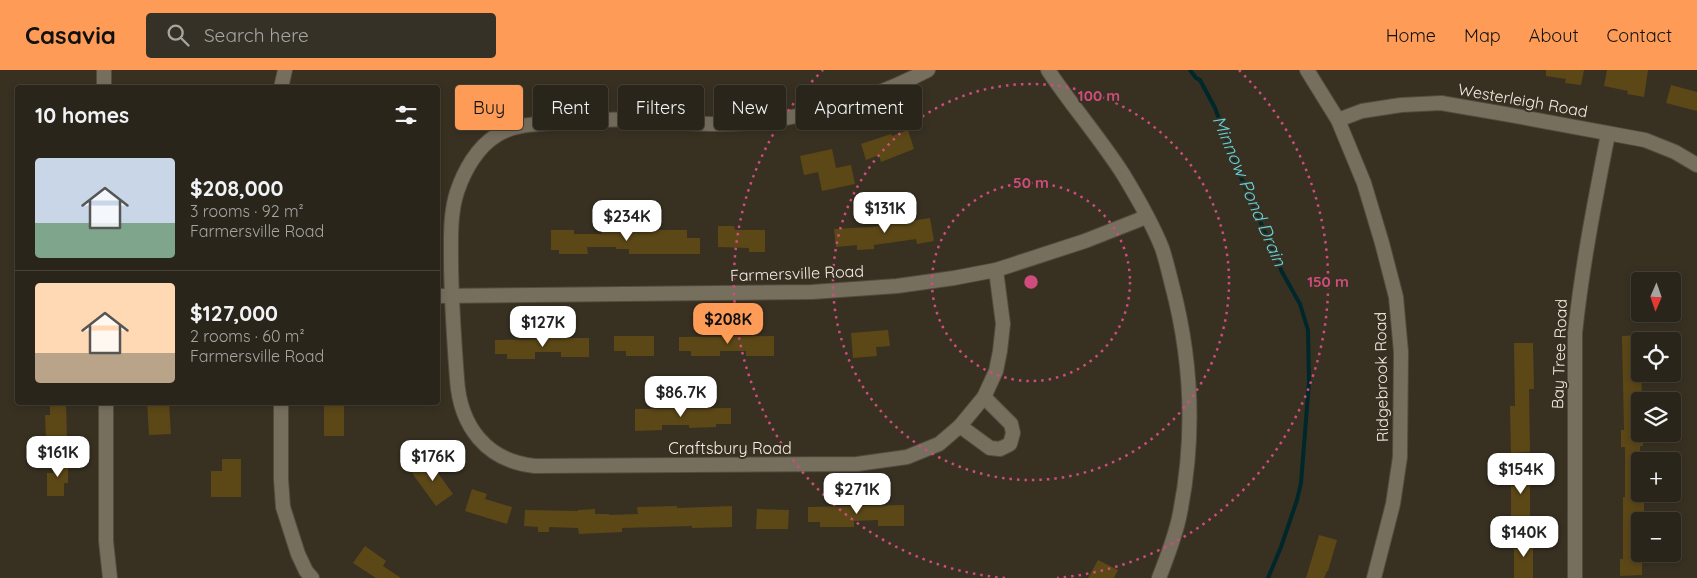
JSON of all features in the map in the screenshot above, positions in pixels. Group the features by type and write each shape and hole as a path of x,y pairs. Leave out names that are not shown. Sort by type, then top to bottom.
{"street":[{"path":"104,70 104,85"},
{"path":"282,85 285,70"},
{"name":"Craftsbury Road","path":"928,70 907,81 858,101 789,117 745,123 691,123 638,120 571,121 524,125 498,134 483,146 468,168 457,192 451,218 444,296 458,395 471,430 488,448 506,459 521,465 857,464 907,457 939,444 960,426 984,397 996,371 1000,351 1002,324 996,270"},
{"path":"1048,70 1093,130 1123,175 1162,248 1185,342 1190,385 1190,428 1187,467 1180,514 1159,578"},
{"name":"Ridgebrook Road","path":"1307,70 1338,120 1364,183 1396,297 1401,352 1400,457 1393,504 1374,578"},
{"name":"Westerleigh Road","path":"1338,120 1362,111 1401,105 1440,104 1645,140 1675,152 1697,165"},
{"name":"Bay Tree Road","path":"1575,578 1575,333 1579,295 1608,134"},
{"name":"Farmersville Road","path":"444,296 812,292 897,286 996,270 1085,241 1146,217"},
{"path":"960,426 990,448 1000,449 1010,444 1013,433 1011,424 984,397"},
{"path":"106,405 106,541 110,578"},
{"path":"281,405 283,507 298,554 306,572 312,578"}],"building":[{"path":"1546,70 1584,70 1581,85 1565,83 1566,79 1546,76"},
{"path":"1607,70 1648,70 1644,97 1627,94 1628,91 1604,86"},
{"path":"1671,85 1697,92 1697,111 1666,103"},
{"path":"908,130 914,149 881,162 879,155 866,160 861,144 891,134 892,136"},
{"path":"832,149 836,168 851,165 855,184 822,191 818,172 804,175 800,156"},
{"path":"930,218 934,241 917,244 916,239 874,245 874,249 857,250 857,245 836,247 834,229 872,227"},
{"path":"718,226 734,226 735,230 765,230 765,252 749,252 749,248 718,247"},
{"path":"551,230 574,230 574,234 602,234 602,230 687,230 687,238 700,238 700,254 629,254 629,249 616,249 616,247 587,247 588,254 559,254 559,250 551,250"},
{"path":"888,330 890,346 876,347 877,356 853,358 851,333"},
{"path":"614,336 654,336 654,356 626,356 626,351 614,351"},
{"path":"774,336 774,356 746,356 746,351 720,351 720,356 691,356 691,351 679,351 679,337"},
{"path":"1622,336 1631,336 1631,382 1641,382 1642,392 1631,392 1631,442 1643,442 1643,446 1640,446 1640,452 1631,452 1631,502 1644,502 1644,512 1631,512 1631,562 1642,562 1642,575 1620,576 1620,559 1623,559 1623,497 1625,497 1625,447 1621,447 1621,430 1624,430"},
{"path":"589,338 589,357 561,357 561,352 535,352 535,359 507,359 507,354 495,354 495,340"},
{"path":"1514,343 1533,343 1534,389 1529,389 1530,452 1511,453 1510,406 1515,406"},
{"path":"50,405 66,405 67,439 46,439 45,415 50,415"},
{"path":"147,405 169,405 171,434 149,435"},
{"path":"324,405 344,405 344,436 324,436"},
{"path":"731,408 731,424 716,424 716,427 689,428 689,425 662,425 662,430 635,431 635,409"},
{"path":"433,457 439,466 435,469 453,494 436,506 412,473"},
{"path":"68,459 68,483 64,483 64,496 47,496 47,473 53,473 52,460"},
{"path":"222,459 241,459 241,497 211,497 211,471 222,471"},
{"path":"1514,472 1530,472 1530,516 1511,516 1511,486 1514,486"},
{"path":"472,489 487,494 485,499 512,507 507,524 465,511"},
{"path":"904,505 904,526 878,526 878,520 854,521 854,527 820,527 820,522 808,522 808,507"},
{"path":"677,506 677,508 732,506 732,527 622,528 622,532 579,534 578,528 549,527 549,532 538,532 538,527 524,526 525,510 578,511 595,509 595,514 609,515 638,514 637,507"},
{"path":"757,509 789,510 788,529 756,529"},
{"path":"1319,535 1337,540 1328,571 1324,578 1306,578"},
{"path":"1517,536 1533,536 1533,578 1514,578 1514,549 1517,549"},
{"path":"365,546 386,561 383,566 401,578 376,578 353,563"},
{"path":"1098,560 1118,570 1114,578 1088,578"}],"waterway":[{"name":"Minnow Pond Drain","path":"1190,70 1200,80 1215,108 1237,168 1282,272 1300,304 1308,330 1309,382 1301,483 1281,547 1268,578"}]}
